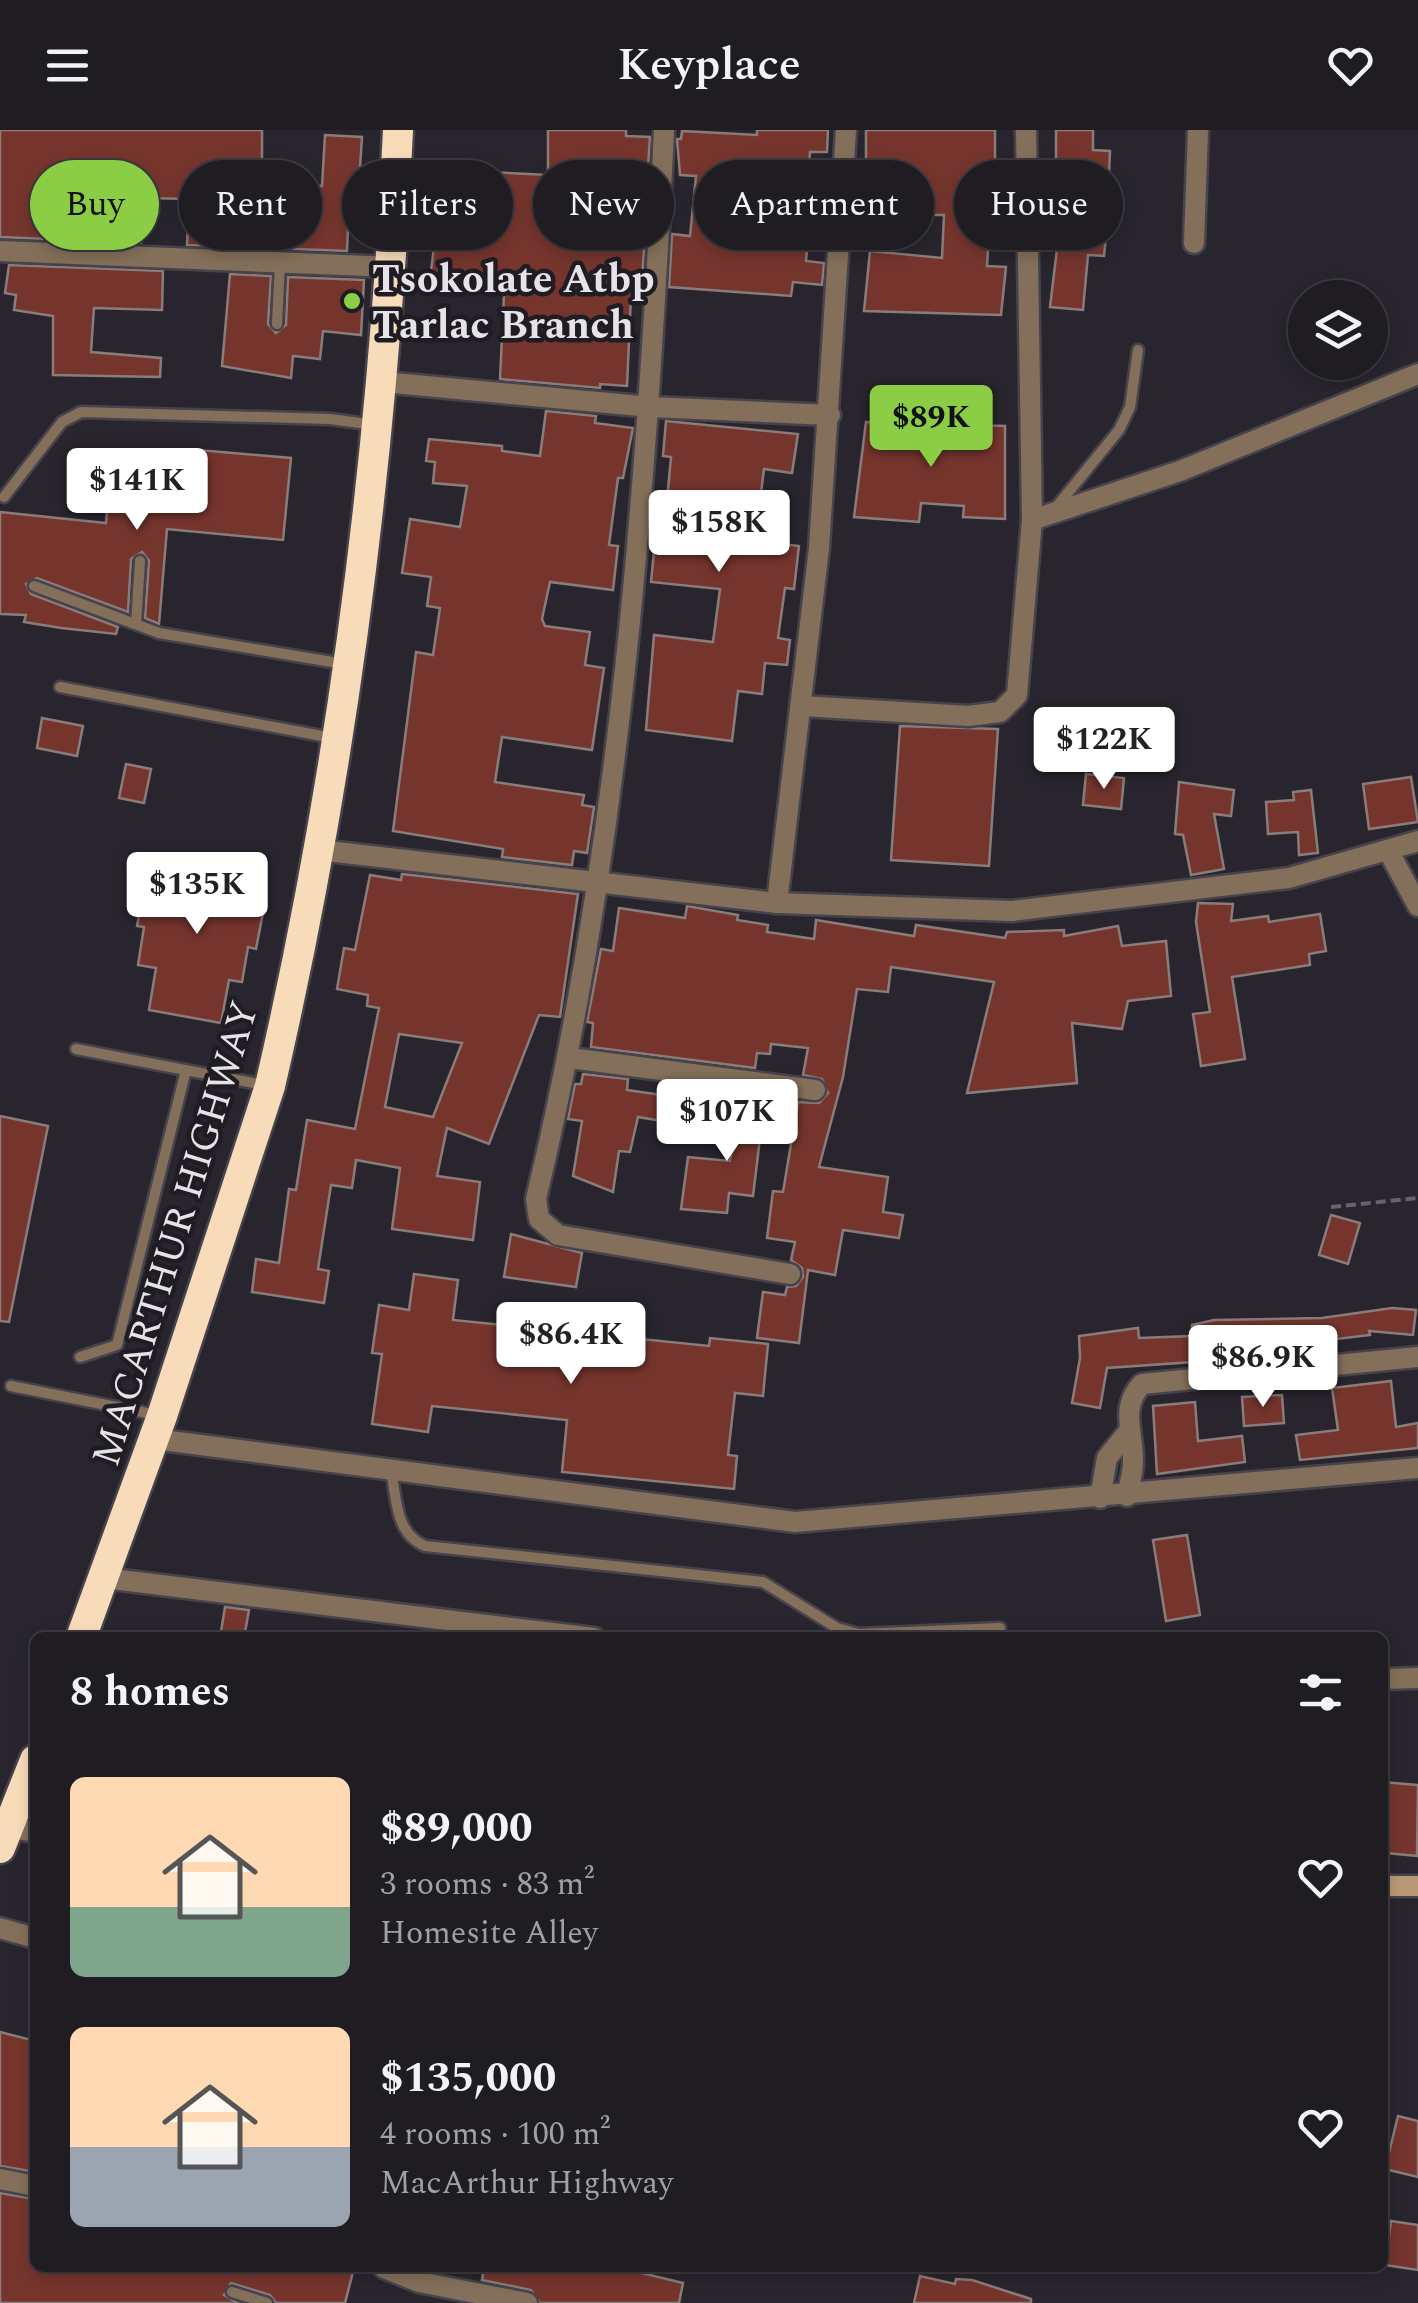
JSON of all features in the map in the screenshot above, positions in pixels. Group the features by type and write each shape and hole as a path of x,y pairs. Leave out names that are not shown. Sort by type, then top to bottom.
{"highway":[{"name":"MACARTHUR HIGHWAY","path":"83,1632 158,1428 270,1086 319,850 350,665 380,426 398,130"},
{"path":"11,1833 30,1775"}],"street":[{"path":"664,130 651,407 599,881 570,1058 536,1199 540,1219 558,1235 588,1244 790,1274"},
{"path":"777,902 802,706 830,415 846,130"},
{"path":"802,706 968,716 1000,712 1017,696 1041,517 1026,130"},
{"path":"1194,243 1198,130"},
{"path":"0,251 392,267"},
{"path":"1041,517 1180,470 1418,374"},
{"path":"383,382 651,407 830,415"},
{"path":"319,850 777,902 946,910 1051,908 1289,878 1418,841"},
{"path":"1389,852 1418,906"},
{"path":"570,1058 814,1090"},
{"path":"1126,1496 1133,1462 1128,1432 1131,1396 1142,1384 1418,1357"},
{"path":"158,1428 391,1470 775,1522 1126,1496 1418,1468"},
{"path":"1100,1498 1108,1458 1128,1432"},
{"path":"104,1578 545,1632"},
{"path":"1388,1679 1418,1678"},
{"path":"1388,1886 1418,1886"},
{"path":"0,1928 30,1937"},
{"path":"0,2179 30,2185"},
{"path":"389,2272 417,2293 528,2303"}],"lane":[{"path":"277,324 280,261"},
{"path":"1041,517 1119,430 1130,407 1138,350"},
{"path":"4,496 62,422 81,412 330,420 380,426"},
{"path":"136,624 140,561"},
{"path":"34,586 159,634 350,665"},
{"path":"60,687 339,739"},
{"path":"76,1049 270,1086"},
{"path":"80,1357 117,1345 186,1070"},
{"path":"11,1386 158,1428"},
{"path":"391,1470 402,1524 410,1539 425,1546 763,1582 837,1628 852,1632"},
{"path":"906,1632 1000,1628"},
{"path":"232,2292 267,2303"}],"path":[{"path":"1331,1207 1418,1198"}],"building":[{"path":"0,130 262,130 262,160 179,160 179,199 159,198 159,160 30,160 30,238 0,237"},
{"path":"548,130 626,130 626,136 650,137 648,160 548,160"},
{"path":"757,130 828,130 827,152 810,152 809,160 694,160 694,176 680,175 677,139 681,139 682,131 757,135"},
{"path":"866,130 995,130 995,160 954,160 954,250 988,250 987,266 1006,267 1001,315 864,311 870,251 942,258 944,215 934,215 934,160 866,160"},
{"path":"1056,130 1093,130 1093,150 1110,151 1110,160 1056,160"},
{"path":"325,135 362,137 360,160 342,160 342,250 347,251 320,250"},
{"path":"513,173 533,174 533,250 644,250 641,298 631,297 627,386 600,384 600,388 500,379 504,294 463,291 463,283 430,278 434,250 513,250"},
{"path":"694,196 694,250 807,250 806,261 824,263 822,285 793,282 791,296 669,287 674,234 690,236"},
{"path":"1057,250 1105,250 1104,256 1088,255 1083,310 1050,307"},
{"path":"9,265 163,271 162,310 94,308 91,352 161,358 160,377 53,375 53,316 14,310 16,295 5,293"},
{"path":"230,274 271,276 268,324 276,333 286,325 288,277 364,280 361,335 323,331 320,359 293,356 291,378 222,366"},
{"path":"546,411 596,416 595,423 633,428 623,478 618,478 609,545 618,546 613,590 550,582 542,619 545,626 590,632 585,665 604,668 592,750 502,737 495,782 584,795 582,805 594,807 587,853 574,851 572,865 502,857 503,849 393,831 416,652 433,655 440,608 427,606 431,577 402,573 410,519 460,527 467,486 433,483 435,462 426,461 429,439 502,446 502,451 540,456"},
{"path":"666,421 798,434 792,473 764,469 755,541 799,546 794,589 785,588 778,638 790,640 787,665 765,663 762,694 738,691 732,741 646,730 654,635 713,642 720,589 651,582 657,521 665,522 671,457 663,456"},
{"path":"866,422 1005,426 1005,519 963,517 964,506 921,503 919,522 854,517"},
{"path":"198,450 291,458 283,540 167,529 159,624 145,618 149,561 142,552 131,559 128,612 37,578 26,584 31,594 118,627 116,634 24,622 26,615 0,614 0,512 106,523 111,463 196,471"},
{"path":"42,718 83,726 77,756 37,748"},
{"path":"900,726 998,729 989,866 891,860"},
{"path":"126,764 151,769 144,803 119,798"},
{"path":"1086,774 1124,778 1121,809 1083,805"},
{"path":"1411,777 1418,822 1369,829 1363,784"},
{"path":"1179,782 1234,790 1231,816 1214,814 1224,869 1191,875 1183,835 1175,834"},
{"path":"1311,790 1318,853 1299,855 1298,832 1268,834 1266,802 1294,800 1293,792"},
{"path":"150,860 257,881 254,894 266,897 256,949 248,947 242,982 229,980 221,1023 149,1010 156,968 138,965 144,927 137,926"},
{"path":"402,874 578,894 560,1017 539,1015 489,1144 447,1128 437,1176 480,1182 473,1240 392,1229 400,1168 356,1160 352,1188 331,1185 318,1269 329,1271 324,1303 252,1292 256,1259 279,1263 289,1189 296,1190 307,1120 355,1129 379,1008 367,1006 368,995 337,989 344,948 355,950 370,875 401,880","holes":["399,1034 462,1043 433,1117 385,1107"]},
{"path":"1198,903 1233,904 1231,921 1268,916 1269,922 1320,914 1326,951 1309,954 1310,965 1232,977 1245,1059 1201,1066 1193,1014 1210,1012 1196,922"},
{"path":"687,906 738,915 737,920 768,925 767,932 814,939 816,920 914,936 916,925 1005,938 1007,932 1064,930 1064,936 1118,926 1122,946 1166,941 1171,996 1128,1001 1122,1029 1072,1023 1077,1083 967,1093 994,982 891,967 888,992 857,989 843,1077 819,1167 888,1177 883,1212 903,1215 899,1238 843,1230 835,1275 808,1270 799,1343 757,1338 763,1292 785,1295 787,1287 796,1286 803,1277 802,1268 791,1260 795,1242 767,1238 773,1191 783,1192 798,1102 819,1103 828,1093 822,1079 803,1075 808,1048 771,1044 770,1054 757,1053 755,1068 591,1047 593,1023 587,1022 601,949 613,951 619,908 685,918"},
{"path":"583,1074 628,1079 627,1090 669,1096 671,1085 703,1089 697,1127 638,1117 630,1152 619,1151 613,1192 573,1176 582,1121 568,1119 575,1084 581,1084"},
{"path":"741,1094 765,1097 753,1196 729,1193 727,1213 681,1209 688,1157 730,1161"},
{"path":"0,1116 48,1126 9,1322 0,1321"},
{"path":"1331,1215 1360,1223 1348,1264 1319,1255"},
{"path":"511,1234 582,1253 576,1287 504,1277"},
{"path":"414,1274 458,1280 453,1320 709,1346 710,1338 768,1344 763,1396 735,1393 728,1455 737,1456 734,1489 562,1472 567,1420 432,1406 428,1432 372,1424 382,1354 372,1353 379,1305 409,1310"},
{"path":"1392,1308 1416,1310 1413,1335 1369,1331 1370,1335 1279,1346 1280,1350 1193,1354 1193,1362 1107,1368 1100,1408 1072,1403 1080,1358 1079,1336 1138,1328 1139,1338 1192,1336 1192,1325 1214,1320 1322,1318"},
{"path":"1391,1381 1396,1427 1418,1423 1418,1448 1300,1460 1296,1435 1338,1430 1332,1388"},
{"path":"1282,1395 1284,1423 1244,1426 1242,1397"},
{"path":"1195,1402 1198,1441 1242,1436 1245,1462 1157,1474 1153,1406"},
{"path":"1187,1535 1200,1615 1166,1621 1153,1540"},
{"path":"225,1607 249,1610 245,1632 221,1632"},
{"path":"1388,1782 1418,1785 1417,1856 1388,1853"},
{"path":"0,2032 30,2040 30,2171 0,2166"},
{"path":"1398,2116 1418,2121 1418,2177 1388,2170"},
{"path":"0,2193 30,2198 30,2272 353,2272 345,2303 276,2303 270,2295 231,2283 224,2295 238,2303 0,2303"},
{"path":"1391,2221 1418,2225 1418,2270 1388,2265"},
{"path":"483,2272 638,2272 683,2283 679,2303 540,2303 531,2290 482,2280"},
{"path":"920,2276 955,2284 956,2279 972,2280 1031,2299 1031,2303 914,2303"}],"place":[{"name":"Tsokolate Atbp Tarlac Branch","path":"352,301"}]}
